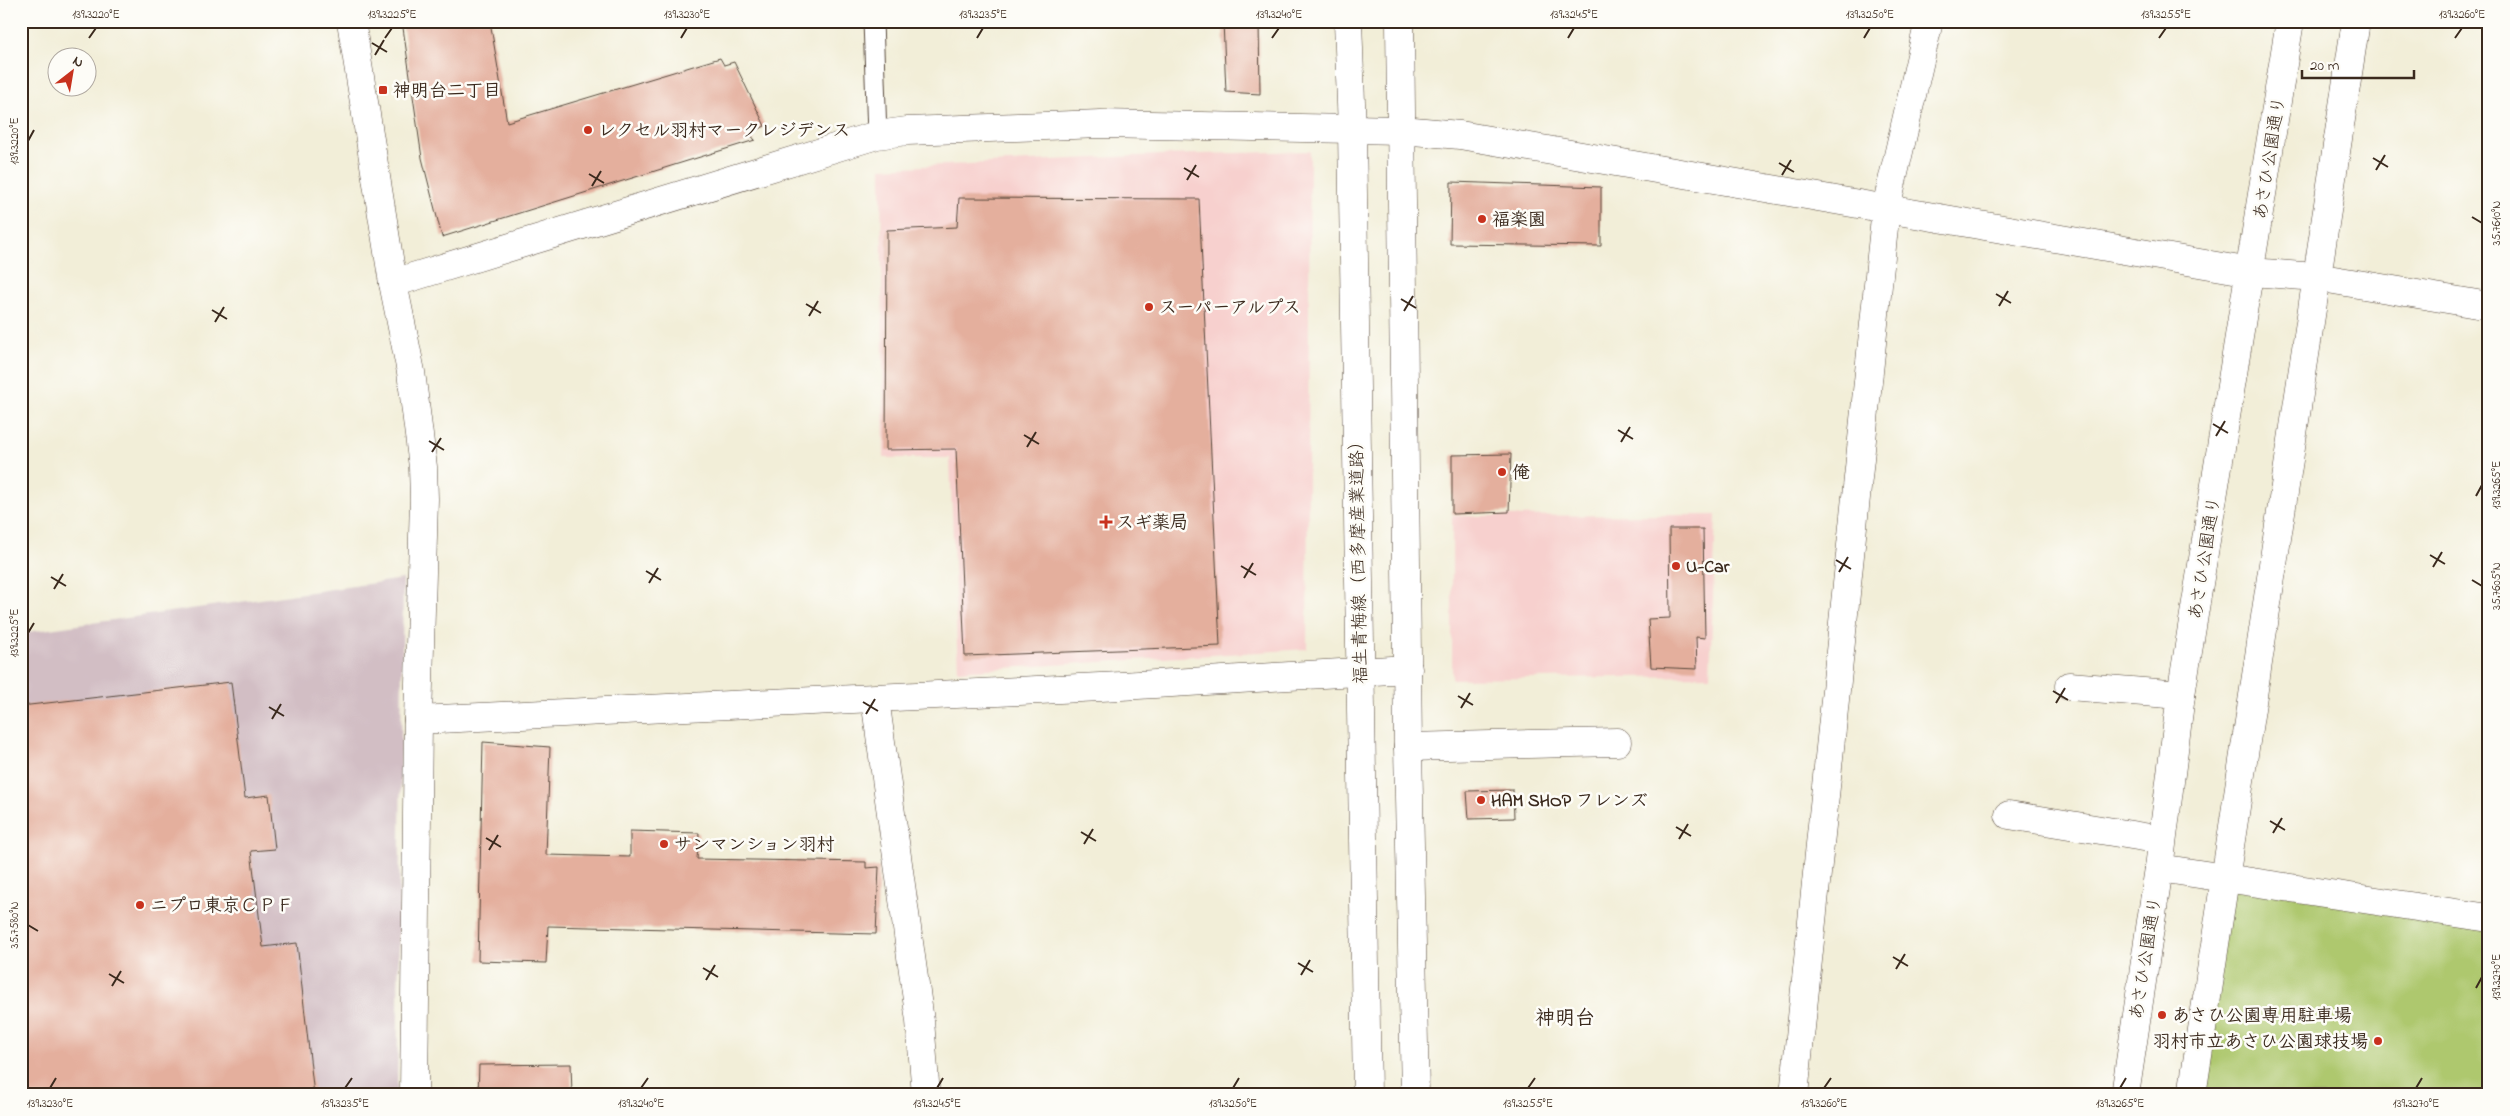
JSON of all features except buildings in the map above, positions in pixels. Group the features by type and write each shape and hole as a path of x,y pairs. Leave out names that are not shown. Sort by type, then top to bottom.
{"street":[{"path":"351,21 393,283 411,372 423,467 414,1095"},
{"name":"福生青梅線（西多摩産業道路）","path":"1348,21 1352,130 1367,1095"},
{"path":"1400,21 1408,747 1415,1095"},
{"path":"1794,1095 1886,208 1929,21"},
{"name":"あさひ公園通り","path":"2125,1095 2159,868 2181,695 2251,272 2290,21"},
{"path":"2192,1095 2356,21"},
{"path":"393,283 877,135 907,130 1100,124 1401,130 1460,135 2251,272 2316,277 2489,306"},
{"path":"418,720 875,699 1408,669"},
{"path":"2070,686 2181,695"},
{"path":"875,699 920,1021 926,1095"},
{"path":"1408,747 1617,742"},
{"path":"2010,816 2162,840"},
{"path":"2159,868 2489,918"}],"lane":[{"path":"873,21 877,135"}],"shaded area":[{"path":"1310,151 1307,649 958,671 950,458 884,458 881,168 1159,155"},
{"path":"1716,515 1710,676 1452,679 1452,516"},
{"path":"403,579 397,1095 21,1095 21,633"}],"green space":[{"path":"2220,887 2489,911 2489,1095 2193,1095"}],"place":[{"name":"神明台二丁目","path":"383,90"},
{"name":"レクセル羽村マークレジデンス","path":"588,130"},
{"name":"福楽園","path":"1482,219"},
{"name":"スーパーアルプス","path":"1149,307"},
{"name":"俺","path":"1502,472"},
{"name":"スギ薬局","path":"1106,522"},
{"name":"U-Car","path":"1676,566"},
{"name":"HAM SHOP フレンズ","path":"1481,800"},
{"name":"サンマンション羽村","path":"664,844"},
{"name":"ニプロ東京ＣＰＦ","path":"140,905"},
{"name":"あさひ公園専用駐車場","path":"2162,1015"},
{"name":"羽村市立あさひ公園球技場","path":"2378,1041"}],"district":[{"name":"神明台","path":"1565,1017"}]}
